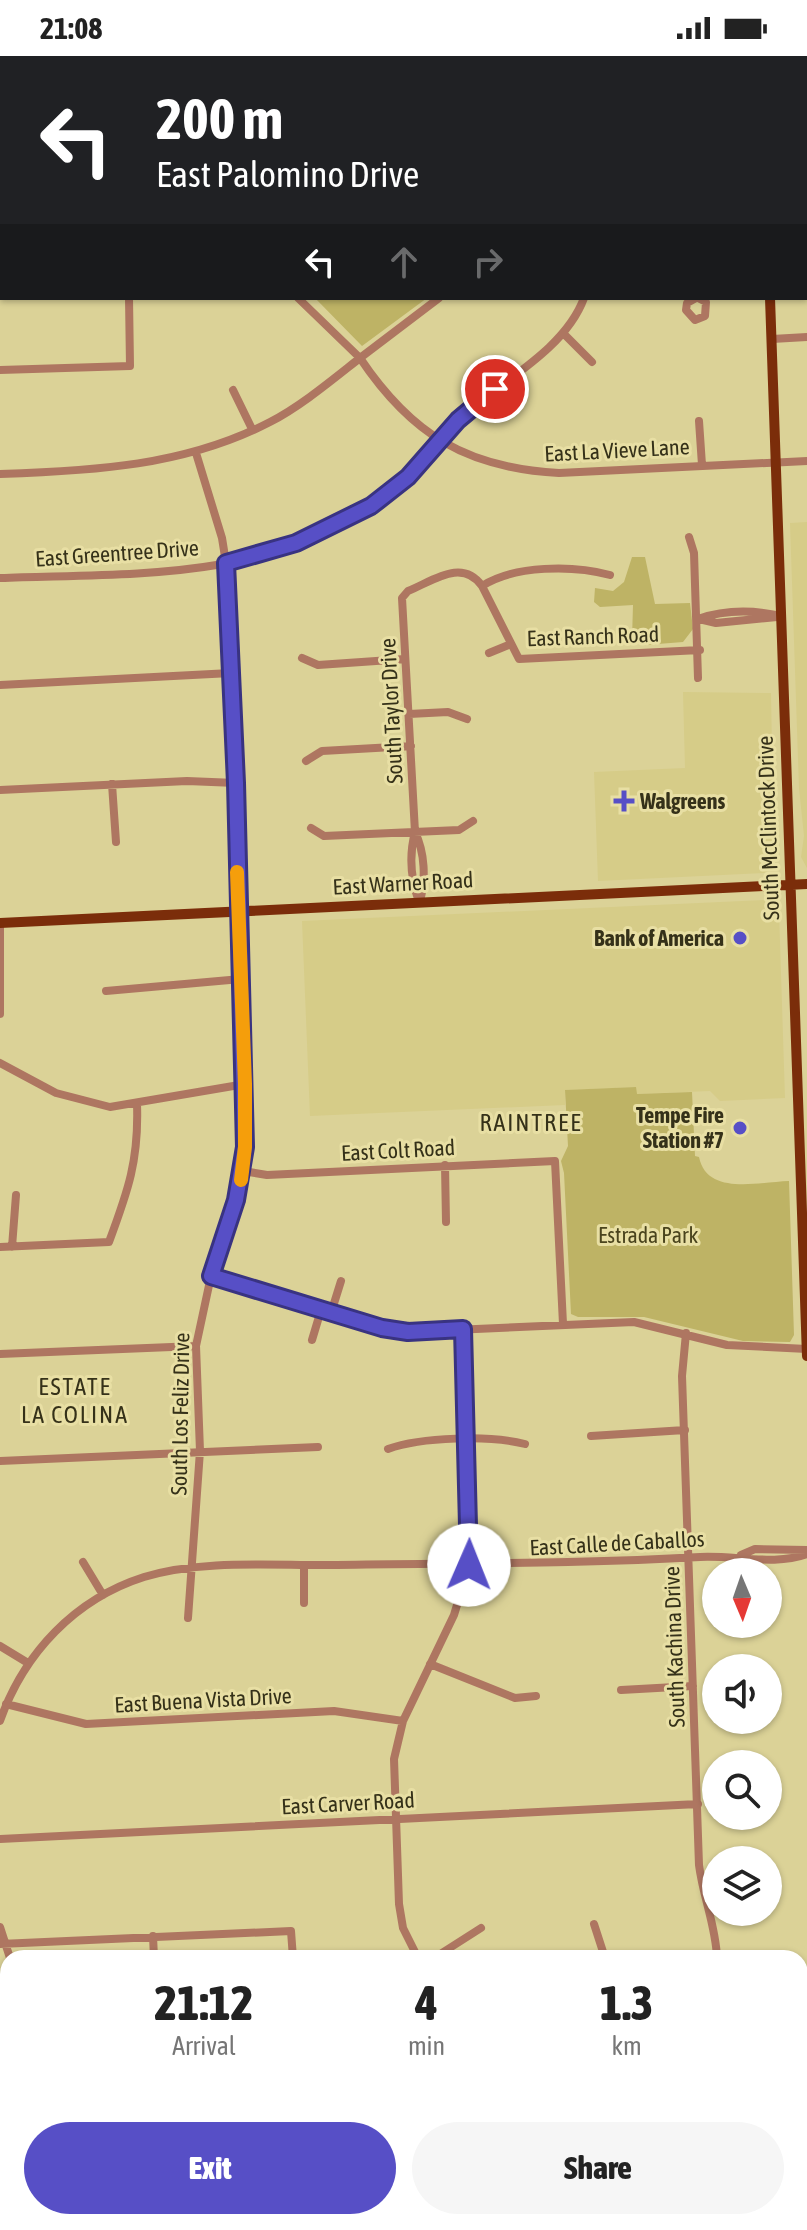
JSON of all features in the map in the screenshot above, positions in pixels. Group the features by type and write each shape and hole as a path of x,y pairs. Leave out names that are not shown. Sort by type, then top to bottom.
{"main road":[{"name":"South McClintock Drive","path":"770,300 807,1356"},
{"name":"East Warner Road","path":"0,923 807,884"}],"street":[{"path":"0,370 130,366 129,300"},
{"name":"East La Vieve Lane","path":"300,300 360,358 400,409 439,442 489,463 528,472 559,473 807,461"},
{"path":"0,474 95,471 196,453 271,422 436,300"},
{"path":"439,442 458,420 564,334 583,300"},
{"path":"564,334 592,362"},
{"path":"772,339 807,337"},
{"path":"233,390 252,429"},
{"path":"699,421 702,465"},
{"name":"East Greentree Drive","path":"0,578 165,571 226,563 296,543 371,506 408,477 439,442"},
{"name":"South Los Feliz Drive","path":"188,1618 200,1451 196,1346 211,1276 243,1171 245,1084 226,563 196,453"},
{"path":"689,537 694,553 700,650 698,678"},
{"path":"482,586 500,575 587,568 610,575"},
{"name":"South Taylor Drive","path":"419,902 414,885 411,846 415,832 402,598 408,591 457,570 470,573 482,586"},
{"name":"East Ranch Road","path":"482,586 519,659 700,650"},
{"path":"698,619 716,623 781,616"},
{"path":"489,653 511,644"},
{"path":"302,658 318,665 405,659"},
{"path":"0,685 231,673"},
{"path":"409,714 448,712 467,719"},
{"path":"306,761 322,751 411,746"},
{"path":"0,790 112,784 236,783"},
{"path":"112,784 116,842"},
{"path":"311,828 324,836 459,830 473,821"},
{"path":"0,923 0,1014"},
{"path":"106,991 241,979"},
{"path":"0,1063 84,1103 110,1107 245,1084"},
{"path":"0,1247 109,1242 128,1191 138,1146 137,1104"},
{"name":"East Colt Road","path":"243,1171 267,1175 555,1161 563,1324"},
{"path":"445,1165 446,1222"},
{"path":"12,1247 16,1195"},
{"path":"211,1276 331,1313 408,1332 634,1322 727,1345 807,1349"},
{"path":"331,1313 341,1281"},
{"path":"312,1340 321,1310"},
{"path":"414,1950 403,1928 394,1759 403,1721 454,1615 469,1565 463,1329"},
{"name":"South Kachina Drive","path":"686,1333 682,1376 702,1888 716,1933 717,1950"},
{"path":"0,1354 196,1346"},
{"path":"591,1436 685,1430"},
{"path":"388,1449 406,1443 508,1439 525,1444"},
{"path":"0,1461 318,1447"},
{"name":"East Calle de Caballos","path":"0,1721 28,1663 65,1620 103,1595 144,1577 193,1568 469,1565 740,1556 758,1560 796,1559 807,1552"},
{"path":"83,1562 103,1595"},
{"path":"304,1565 304,1603"},
{"path":"0,1646 28,1663"},
{"path":"430,1664 515,1698 536,1696"},
{"path":"621,1690 693,1686"},
{"name":"East Buena Vista Drive","path":"6,1704 86,1724 334,1711 403,1721"},
{"name":"East Carver Road","path":"0,1839 698,1804"},
{"path":"594,1924 602,1950"},
{"path":"0,1927 2,1944 291,1931 292,1950"},
{"path":"447,1950 481,1928"},
{"path":"153,1936 154,1950"}],"shaded area":[{"path":"807,522 807,868 801,857 804,836 799,788 790,523"},
{"path":"683,692 771,693 774,867 764,873 598,881 594,772 685,768"},
{"path":"775,902 779,911 785,1098 720,1101 710,1091 636,1094 636,1087 565,1090 565,1105 310,1116 302,921"}],"green space":[{"path":"317,300 424,300 362,346"},
{"path":"632,557 645,557 655,604 690,603 693,629 683,642 645,645 632,639 633,605 600,607 594,602 595,588 613,591 624,582"},
{"name":"Estrada Park","path":"636,1087 637,1094 692,1092 695,1156 699,1157 712,1177 735,1184 789,1181 794,1335 790,1342 743,1341 644,1317 578,1317 571,1314 561,1161 568,1146 565,1090"}],"slow traffic":[{"path":"237,872 245,1084 245,1147 241,1180"}],"place":[{"name":"Walgreens","path":"624,801"},
{"name":"Bank of America","path":"740,938"},
{"name":"Tempe Fire Station #7","path":"740,1128"}],"district":[{"name":"RAINTREE","path":"531,1123"},
{"name":"ESTATE LA COLINA","path":"75,1401"}],"route":[{"path":"469,1565 463,1329 408,1332 382,1328 211,1276 236,1200 245,1147 236,783 226,563 296,543 371,506 408,477 458,420 495,389"}]}
